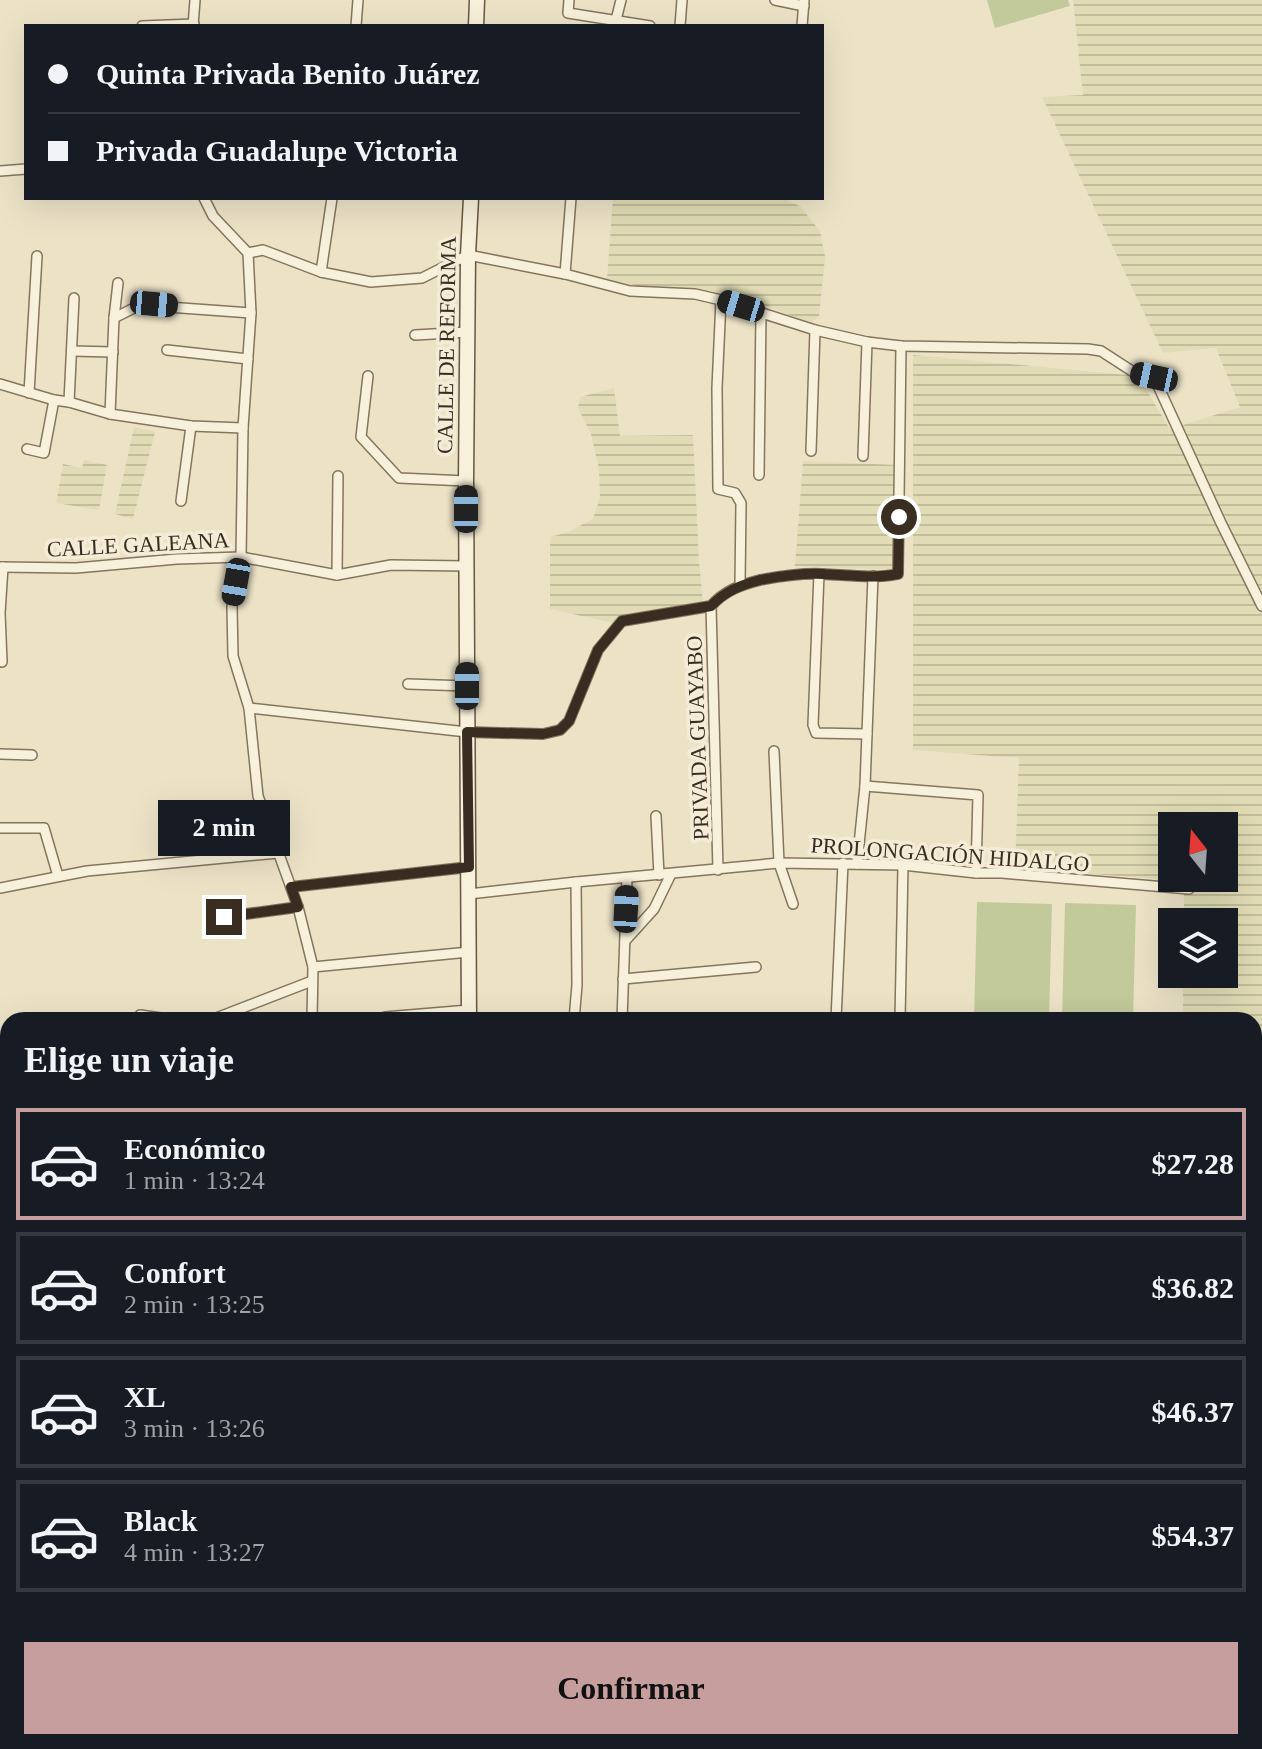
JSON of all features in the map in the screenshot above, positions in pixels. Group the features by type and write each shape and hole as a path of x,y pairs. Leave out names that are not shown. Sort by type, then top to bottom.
{"main road":[{"path":"476,24 477,0"},
{"name":"CALLE DE REFORMA","path":"469,1012 466,481 471,200"}],"street":[{"path":"194,24 195,0"},
{"path":"356,24 358,0"},
{"path":"569,0 568,13 639,24"},
{"path":"616,20 621,0"},
{"path":"680,24 682,0"},
{"path":"775,0 804,3 802,24"},
{"path":"0,171 24,169"},
{"path":"205,200 213,216 248,253 251,313 243,428 241,557 232,607 233,656 249,708 258,796 298,907 313,967 312,1012"},
{"path":"321,272 332,200"},
{"path":"565,274 571,200"},
{"path":"248,253 263,250 321,272 371,282 422,278 468,255 565,274 630,291 695,294 815,330 867,342 901,346 1101,351 1135,373 1154,377 1262,606"},
{"path":"29,393 37,256"},
{"path":"110,414 118,283"},
{"path":"69,402 74,298"},
{"path":"721,300 717,388 718,489 735,493 741,503 740,585"},
{"path":"114,318 140,305 251,313"},
{"path":"759,475 761,312"},
{"path":"811,451 815,330"},
{"path":"415,335 468,332"},
{"path":"863,456 867,342"},
{"path":"249,708 467,732 543,734 560,730 569,721 598,650 622,621 711,606 740,585 781,575 898,574 901,346"},
{"path":"167,350 248,359"},
{"path":"72,351 113,352"},
{"path":"368,376 361,437 399,478 466,481"},
{"path":"0,384 110,414 191,426 243,428"},
{"path":"27,449 44,453 54,400"},
{"path":"181,501 191,426"},
{"path":"337,575 338,476"},
{"name":"CALLE GALEANA","path":"2,567 76,568 241,557 337,575 391,565 467,566"},
{"path":"2,567 2,662"},
{"path":"819,574 813,725 816,733 867,734"},
{"path":"857,864 865,786 873,576"},
{"name":"PRIVADA GUAYABO","path":"711,606 718,870"},
{"path":"408,684 467,686"},
{"path":"774,751 779,863 793,904"},
{"path":"0,754 32,755"},
{"path":"865,786 978,795 976,873"},
{"path":"656,816 659,875"},
{"path":"0,828 44,828 58,876"},
{"path":"0,888 87,871 278,853"},
{"name":"PROLONGACIÓN HIDALGO","path":"469,894 779,863 903,865 1158,886"},
{"path":"836,1012 843,863"},
{"path":"900,1012 903,865"},
{"path":"291,887 469,867"},
{"path":"625,941 654,909 671,874"},
{"path":"622,1012 627,878"},
{"path":"575,1012 576,882"},
{"path":"224,917 298,907"},
{"path":"313,967 469,952"},
{"path":"623,979 756,967"},
{"path":"232,1012 312,981"}],"shaded area":[{"path":"1073,0 1262,0 1262,1012 1183,1012 1183,988 1238,988 1238,908 1184,908 1184,892 1238,892 1238,812 1158,812 1158,879 1015,868 1019,758 913,750 913,355 1138,376 1170,429 1240,407 1216,348 1163,353 1042,97 1083,95"},
{"path":"613,200 785,200 800,206 820,231 825,257 819,317 811,322 735,294 642,287 607,279"},
{"path":"614,388 620,436 693,435 703,603 626,615 613,623 550,609 550,537 593,519 600,498 599,469 591,434 578,408 580,397"},
{"path":"134,427 155,432 133,519 115,514"},
{"path":"84,460 107,465 99,510 56,503 63,464 82,468"},
{"path":"803,461 898,465 896,570 795,566"}],"green space":[{"path":"987,0 1068,0 1070,6 995,28"},
{"path":"977,902 1052,904 1049,1012 974,1012"},
{"path":"1065,903 1136,905 1133,1012 1062,1012"}],"route":[{"path":"224,917 298,907 291,887 469,867 467,732 543,734 560,730 569,721 598,650 622,621 711,606 740,585 781,575 898,574 899,517"}]}
